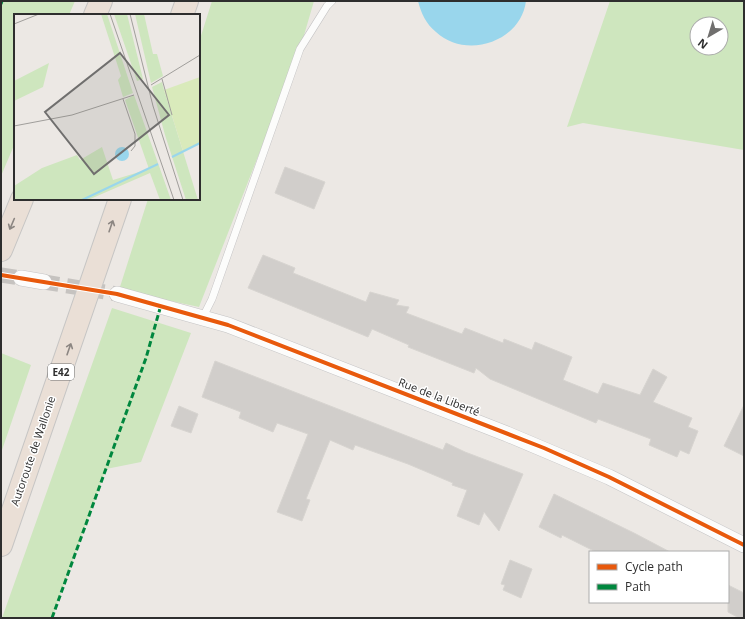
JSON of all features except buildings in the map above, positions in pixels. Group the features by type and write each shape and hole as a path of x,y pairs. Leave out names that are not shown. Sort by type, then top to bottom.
{"highway":[{"path":"95,14 101,1"},
{"path":"182,14 187,1"},
{"path":"1,250 22,200"},
{"name":"Autoroute de Wallonie","path":"1,545 120,200"}],"street":[{"path":"21,278 44,282"},
{"name":"Rue de la Liberté","path":"117,294 203,317 277,344 544,448 609,477 744,545"}],"lane":[{"path":"203,317 212,300 300,49 327,6 332,1"}],"green space":[{"path":"1,1 75,1 69,14 14,14 14,145 1,176"},
{"path":"212,1 314,1 300,49 199,307 119,290 148,200 200,200 200,39"},
{"path":"610,1 744,1 744,150 583,123 567,127"},
{"path":"112,308 191,333 141,462 106,469 52,618 2,618"},
{"path":"1,353 31,365 1,453"}],"water":[{"path":"418,1 526,1 522,15 514,27 503,36 490,42 476,45 462,45 448,40 429,25 424,18"}],"tunnel":[{"path":"1,275 21,278"},
{"path":"44,282 117,294"}],"marked path":[{"path":"52,618 146,358 161,305"}],"cycle path":[{"path":"1,275 117,294 228,325 544,448 609,477 744,545"}]}
